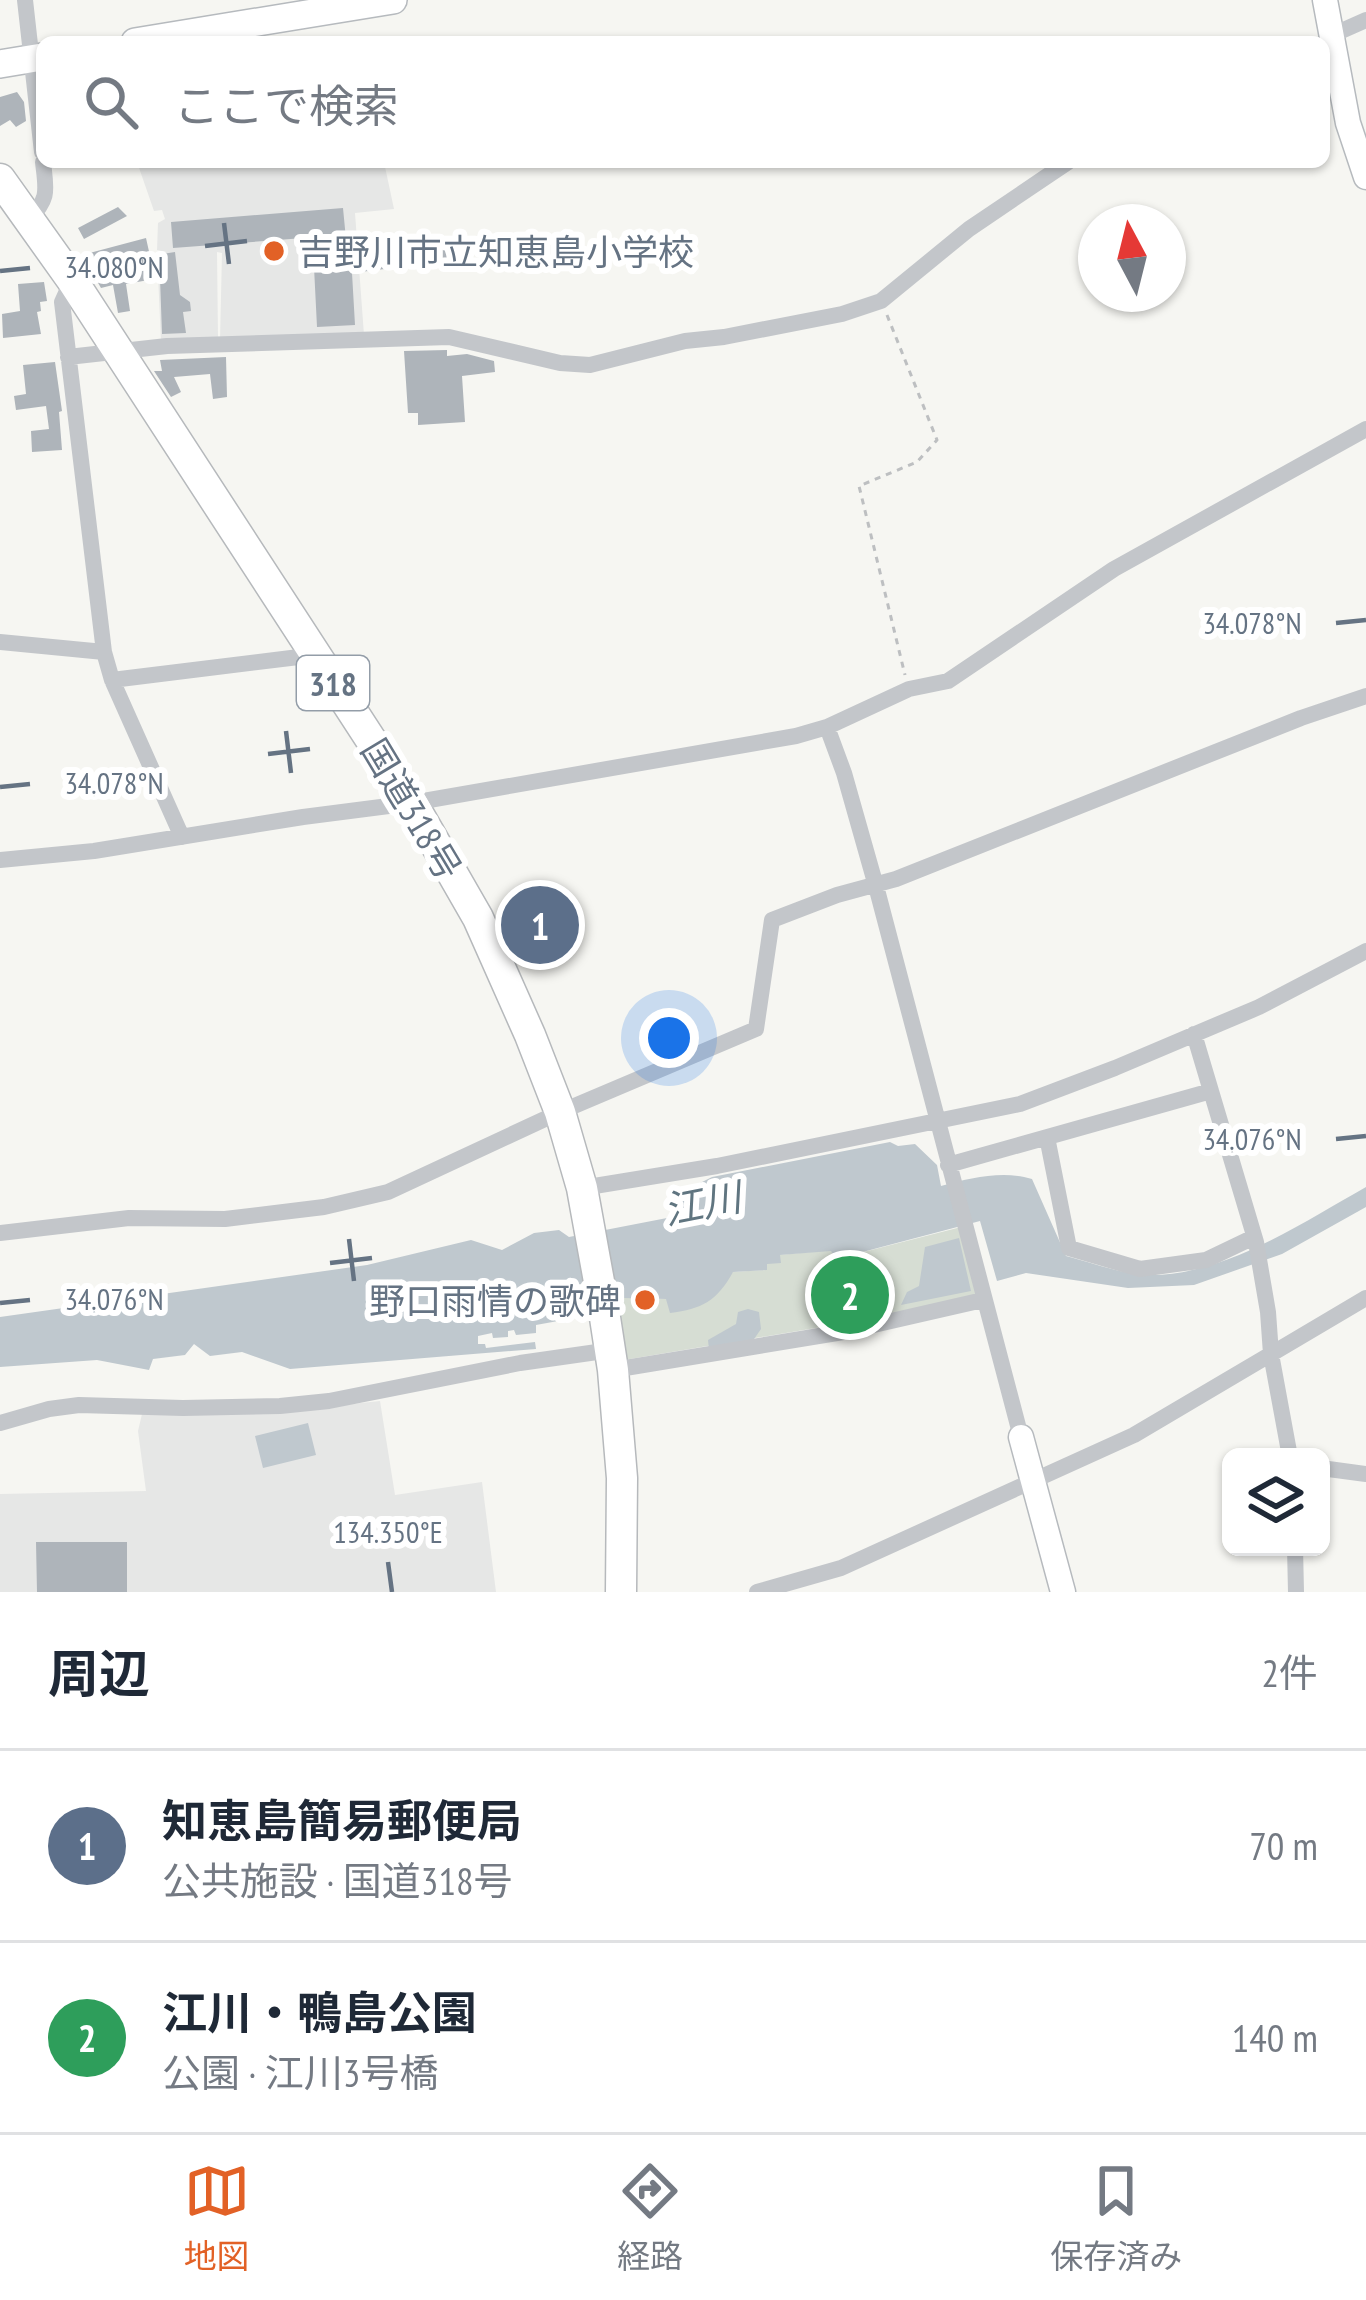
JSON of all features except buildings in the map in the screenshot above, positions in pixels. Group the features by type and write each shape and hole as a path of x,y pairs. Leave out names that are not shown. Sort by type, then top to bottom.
{"highway":[{"name":"国道318号","path":"2,187 72,280 412,803 478,919 530,1035 560,1112 582,1188 602,1298 622,1478 621,1592"}],"main road":[{"path":"172,36 393,0"},
{"path":"0,64 36,58"}],"street":[{"path":"25,0 36,53"},
{"path":"1325,0 1331,73 1366,177"},
{"path":"1330,36 1366,20"},
{"path":"29,219 44,204 44,168"},
{"path":"68,358 166,346 449,337 560,363 590,365 685,340 842,314 881,301 969,229 1059,168"},
{"path":"72,280 62,302 104,652 182,837"},
{"path":"0,860 94,851 412,803 827,727 909,689 948,681 1114,569 1366,429"},
{"path":"0,643 104,652"},
{"path":"112,680 315,655"},
{"path":"0,1233 129,1218 225,1219 324,1207 388,1192 756,1029 772,920 876,886 1366,696"},
{"path":"827,727 876,886 1063,1592"},
{"path":"582,1188 1020,1105 1259,1006 1366,951"},
{"path":"1194,1034 1255,1240 1288,1448"},
{"path":"949,1170 1211,1091"},
{"path":"1047,1137 1069,1248 1140,1269 1206,1260 1255,1240"},
{"path":"757,1592 841,1568 1134,1435 1366,1298"},
{"path":"0,1423 80,1405 183,1408 329,1401 520,1363 612,1360 843,1332 983,1300"},
{"path":"1330,1469 1366,1474"},
{"path":"1295,1556 1296,1592"}],"path":[{"path":"881,301 937,440 916,462 859,486 909,689"}],"shaded area":[{"name":"吉野川市立知恵島小学校","path":"139,168 385,168 394,209 355,213 364,335 220,341 222,253 217,252 218,337 161,342 157,252 167,252 157,250 158,223 165,219 162,210 154,211"},
{"path":"965,1226 983,1300 624,1360 616,1297 666,1299 733,1272 766,1270 766,1264 779,1255 831,1250 836,1259"},
{"path":"380,1401 395,1495 482,1482 496,1592 0,1592 0,1494 146,1491 138,1431 142,1414 255,1414"}],"water":[{"name":"江川","path":"890,1142 915,1144 937,1165 941,1186 998,1175 1032,1179 1066,1256 1139,1274 1177,1273 1234,1257 1366,1187 1366,1207 1282,1254 1194,1285 1128,1288 1026,1273 997,1281 980,1221 836,1259 831,1251 780,1255 781,1263 767,1264 767,1270 733,1272 714,1297 681,1311 670,1313 666,1299 581,1297 568,1307 569,1319 536,1325 536,1333 516,1335 514,1330 508,1331 508,1337 478,1336 478,1344 486,1348 535,1342 536,1349 290,1369 242,1352 210,1356 194,1344 185,1355 153,1359 149,1370 97,1360 0,1367 0,1317 367,1265 471,1240 502,1250 534,1233 559,1230 569,1237 667,1218 684,1191 712,1177"},
{"path":"959,1238 971,1291 901,1305 907,1292 919,1286 925,1247"},
{"path":"738,1312 759,1312 761,1329 752,1342 709,1350 708,1340 736,1324"},
{"path":"308,1423 316,1455 263,1468 255,1436"}],"place":[{"name":"吉野川市立知恵島小学校","path":"274,251"},
{"name":"知恵島簡易郵便局","path":"540,925"},
{"name":"江川・鴨島公園","path":"850,1295"},
{"name":"野口雨情の歌碑","path":"645,1300"}]}
